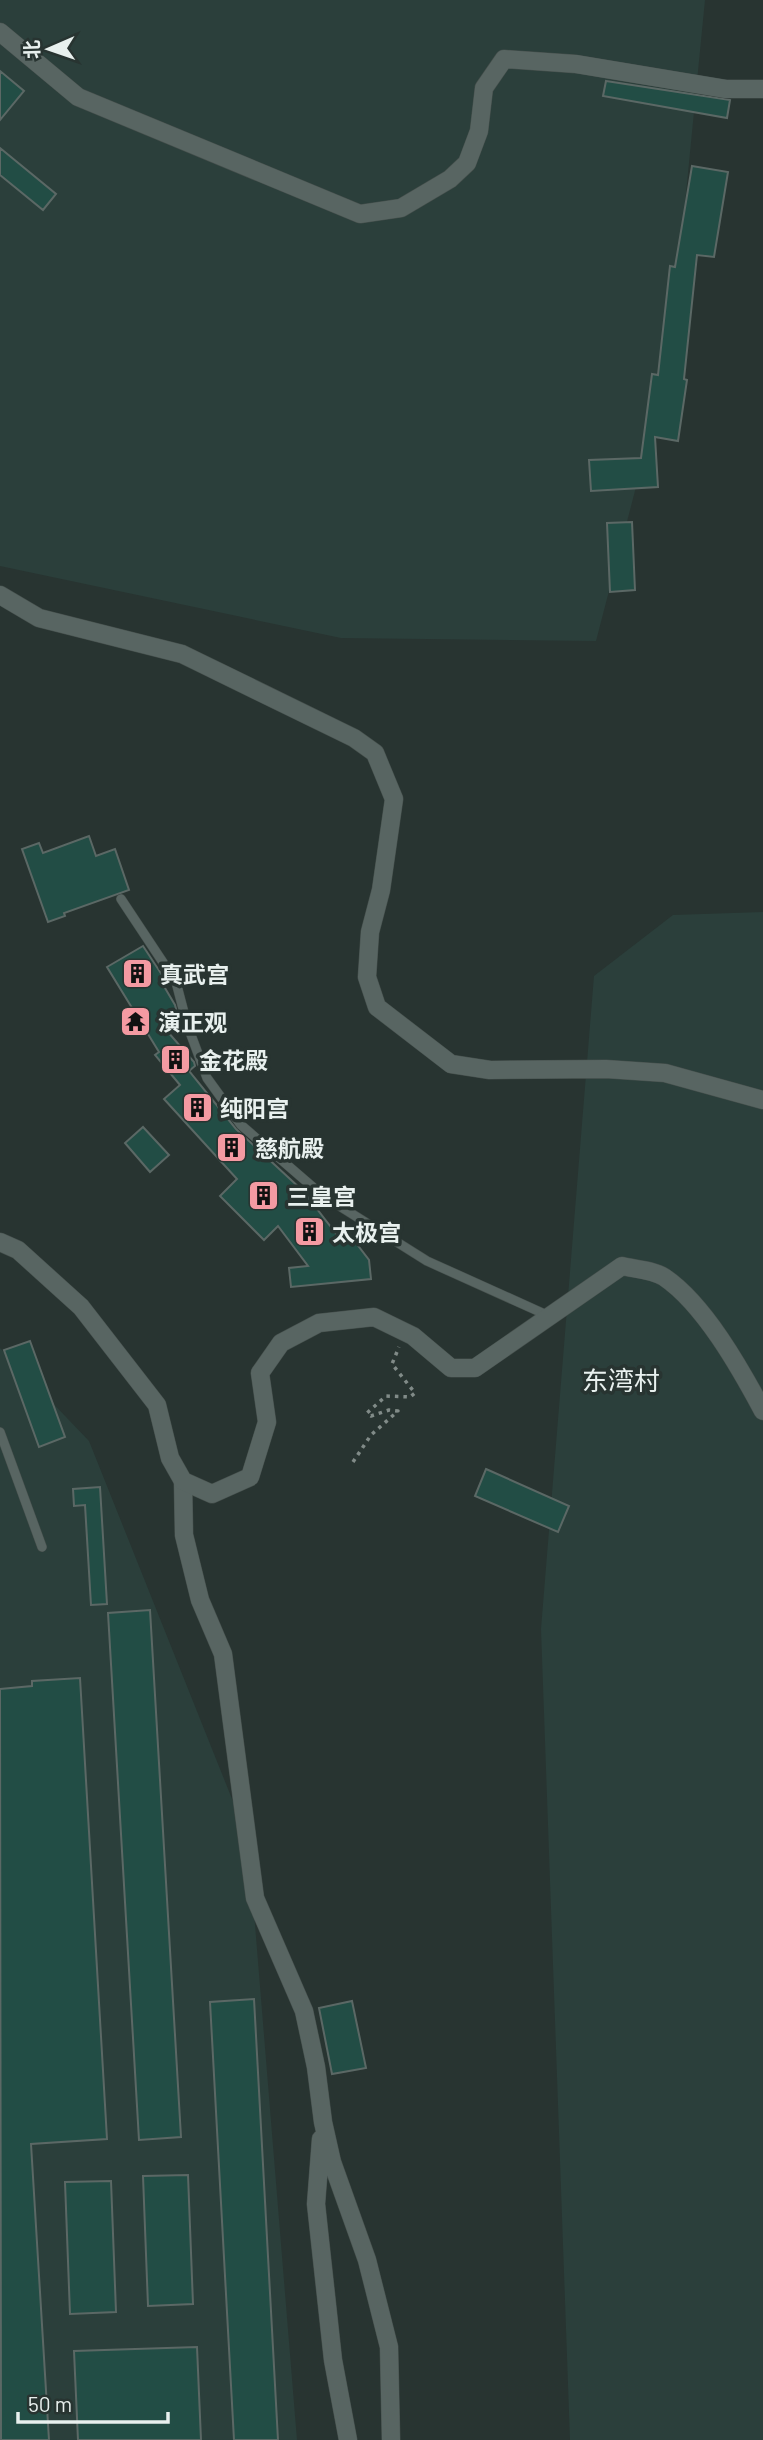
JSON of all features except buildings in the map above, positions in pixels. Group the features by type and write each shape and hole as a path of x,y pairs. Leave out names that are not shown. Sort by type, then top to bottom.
{"street":[{"path":"0,32 78,97 360,214 401,208 450,180 467,163 479,131 484,88 504,59 576,64 726,89 763,89"},
{"path":"0,595 39,618 182,654 354,738 375,753 394,799 381,890 370,932 367,977 377,1007 451,1064 490,1070 606,1069 665,1073 763,1100"},
{"path":"0,1242 18,1250 81,1307 157,1405 170,1458 183,1480 184,1535 200,1601 223,1654 255,1898 304,2011 332,2162 367,2260 389,2347 391,2440"},
{"path":"183,1480 212,1494 250,1477 267,1422 260,1373 281,1343 319,1323 374,1317 413,1336 451,1368 475,1368 622,1266 662,1275 691,1300 744,1377 763,1411"},
{"path":"323,2122 316,2204 333,2360 348,2440"}],"lane":[{"path":"121,899 176,982 187,1024 207,1078 240,1125 322,1195 415,1254 550,1317"},
{"path":"0,1432 42,1547"}],"path":[{"path":"353,1462 371,1435 398,1411 389,1410 372,1416 367,1413 386,1396 410,1397 415,1392 392,1364 405,1332"}],"shaded area":[{"path":"0,0 705,0 670,356 596,641 341,638 0,566"},
{"path":"763,912 763,2440 570,2440 541,1629 594,976 673,915"},
{"path":"0,1348 89,1441 248,1839 297,2440 0,2440"}],"place":[{"name":"真武宫","path":"137,974"},
{"name":"演正观","path":"135,1022"},
{"name":"金花殿","path":"176,1060"},
{"name":"纯阳宫","path":"197,1108"},
{"name":"慈航殿","path":"232,1148"},
{"name":"三皇宫","path":"264,1196"},
{"name":"太极宫","path":"309,1232"}],"district":[{"name":"东湾村","path":"621,1379"}]}
